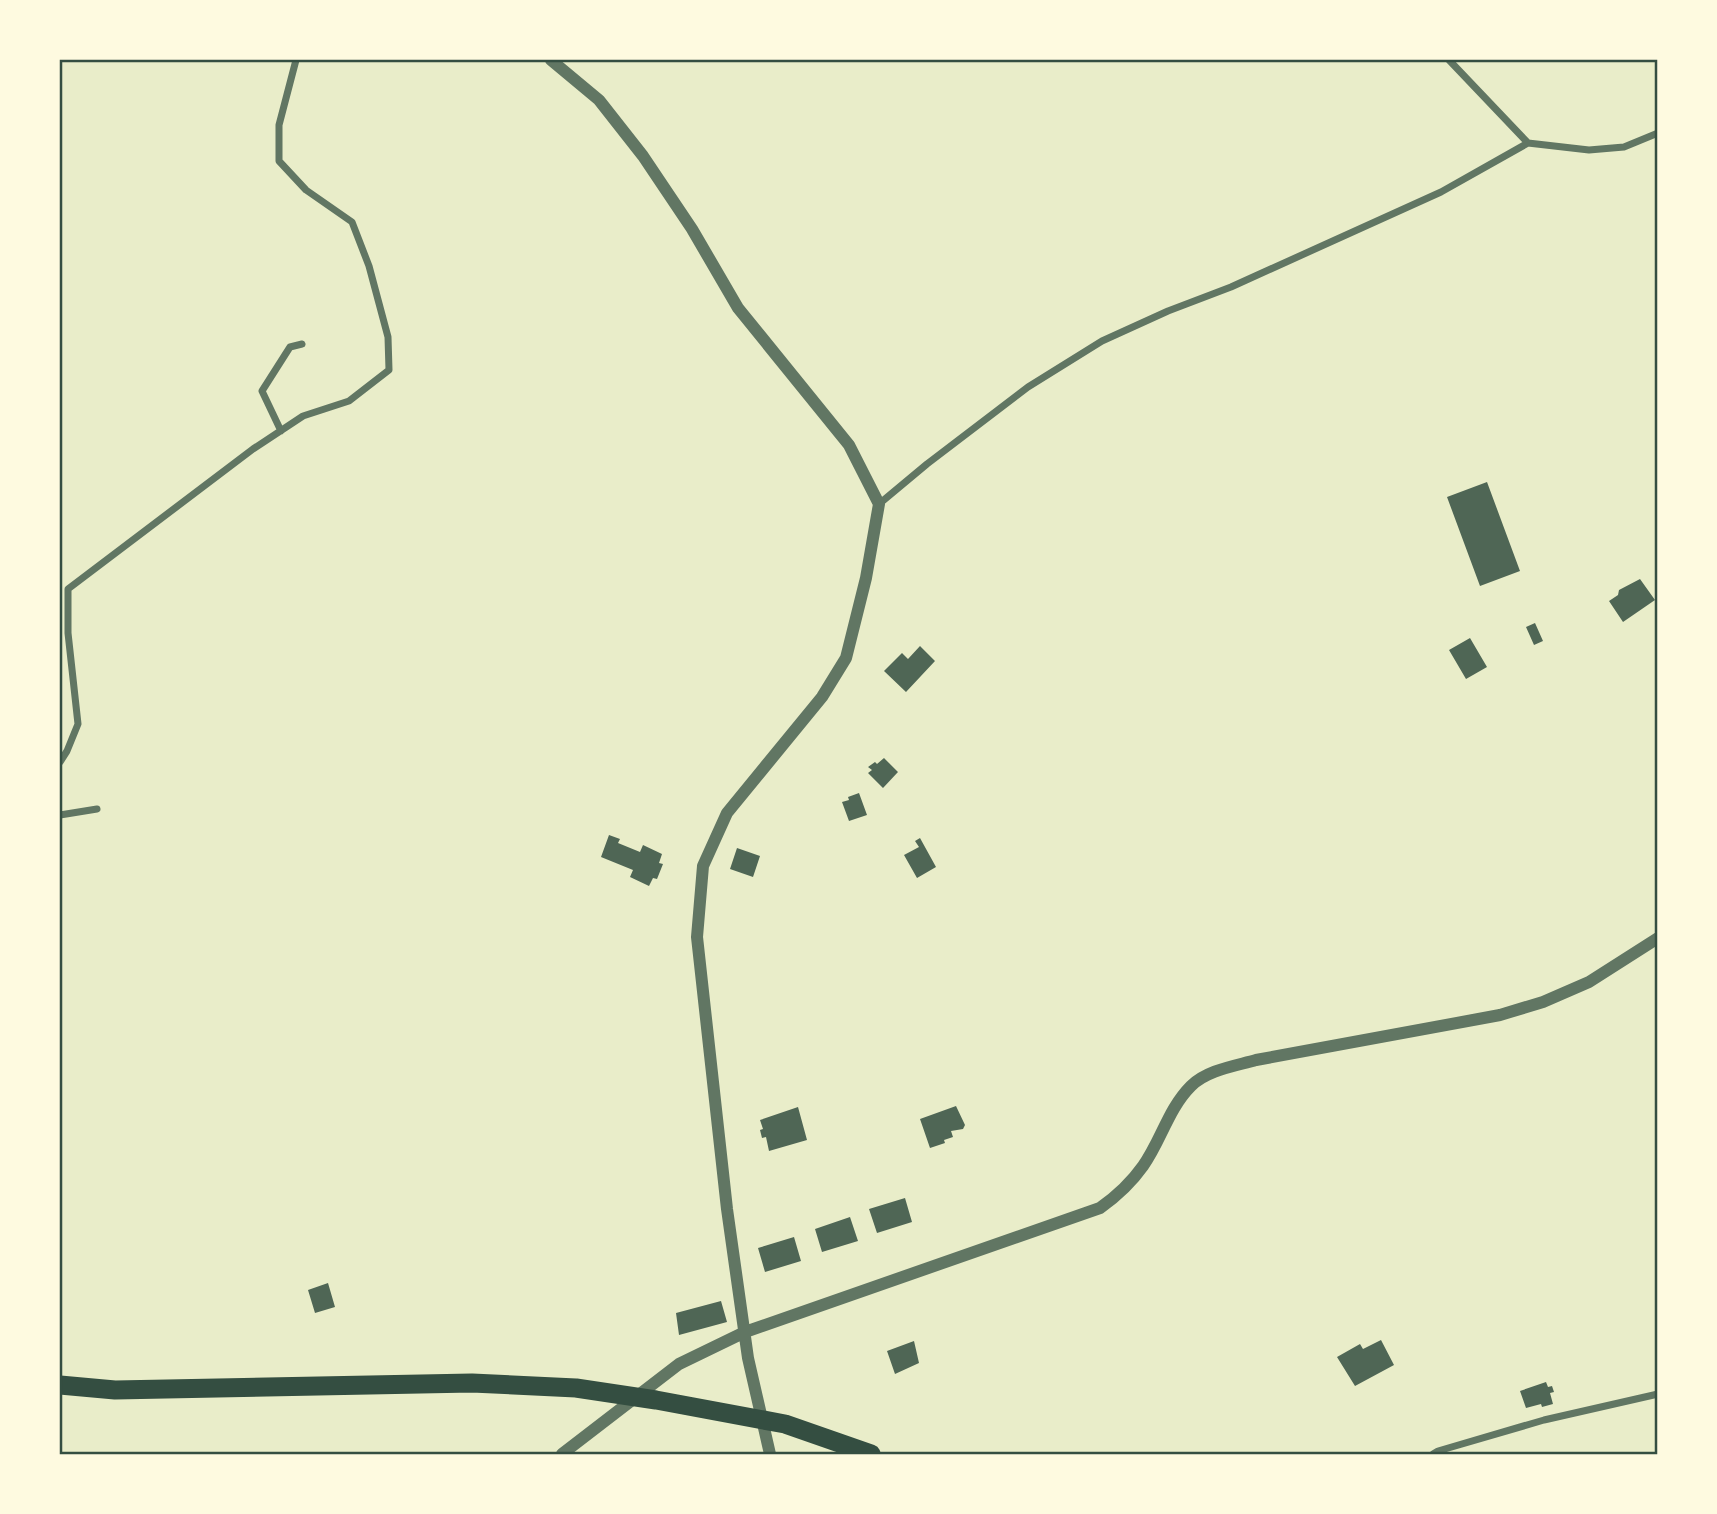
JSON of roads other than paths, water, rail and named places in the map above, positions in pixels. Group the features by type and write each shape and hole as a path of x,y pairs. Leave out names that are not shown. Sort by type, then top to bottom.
{"highway":[{"path":"60,1385 115,1390 472,1383 576,1388 785,1424 871,1454"}],"street":[{"path":"60,762 78,723 68,633 68,589 170,510 281,430 303,416 349,401 389,370 388,337 369,266 352,222 306,190 279,161 279,125 296,60"},
{"path":"551,60 600,100 643,156 692,229 738,308 849,445 879,504 866,578 846,658 822,697 727,813 703,866 697,937 727,1209 748,1358 770,1454"},
{"path":"1449,60 1528,143"},
{"path":"879,504 1028,387 1102,341 1168,311 1231,287 1441,192 1528,143 1589,150 1624,147 1657,133"},
{"path":"281,430 262,391 290,347 302,344"},
{"path":"60,815 97,809"},
{"path":"564,1453 679,1364 745,1332 1100,1208 1123,1191 1144,1165 1174,1108 1192,1085 1220,1069 1500,1015 1543,1002 1589,982 1657,938"},
{"path":"1433,1454 1544,1420 1657,1394"}]}
